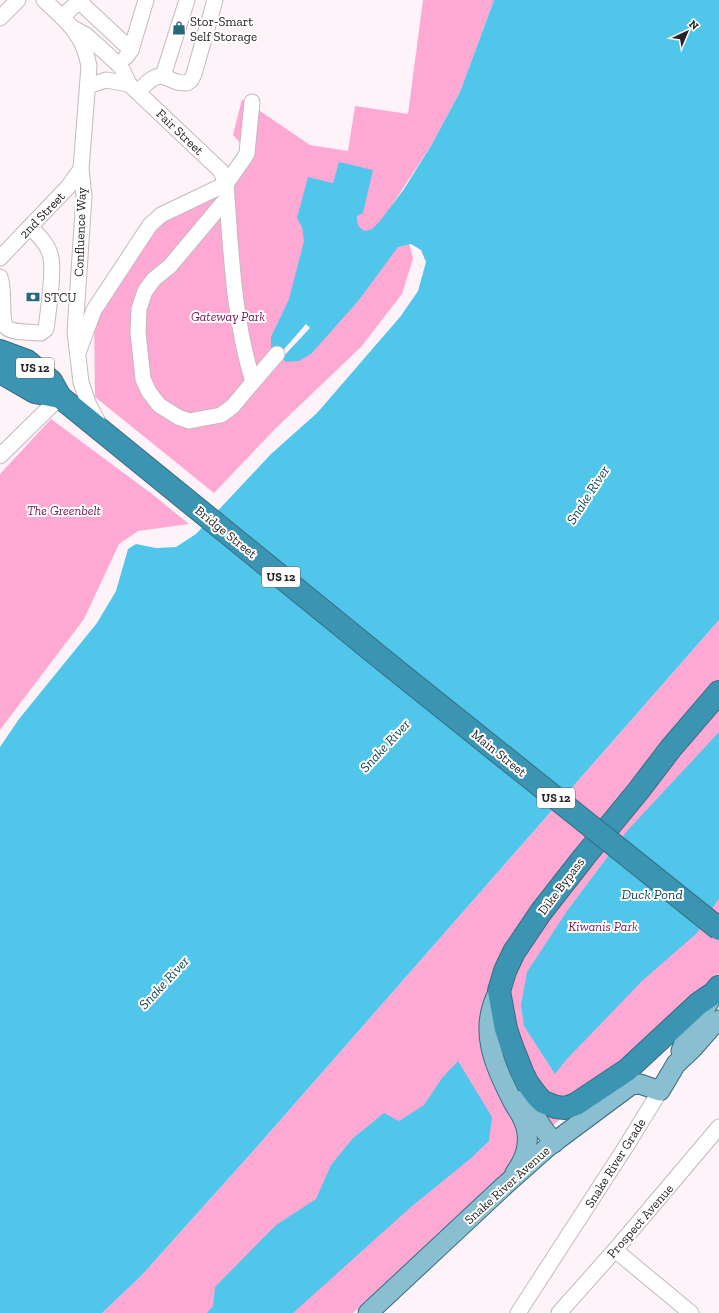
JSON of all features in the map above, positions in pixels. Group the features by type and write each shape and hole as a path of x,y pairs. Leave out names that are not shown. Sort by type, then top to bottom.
{"highway":[{"name":"Bridge Street","path":"0,351 27,361 51,382 60,397 392,667"},
{"name":"Bridge Street","path":"0,372 35,392 60,397"},
{"name":"Main Street","path":"392,667 719,929"},
{"name":"Dike Bypass","path":"499,991 509,962 524,936 584,857 671,748 719,692"},
{"name":"Dike Bypass","path":"639,790 678,753 719,706"},
{"path":"678,753 719,713"},
{"path":"499,991 506,1029 516,1059 528,1084 543,1102 556,1107 576,1104 627,1070 698,1004 716,990"}],"main road":[{"path":"676,1064 684,1043 716,990"},
{"path":"499,991 497,1019 499,1043 502,1053 512,1076 527,1103 554,1143 571,1121 627,1070"},
{"path":"499,991 491,1008 489,1026 491,1047 497,1068 524,1121 527,1133 527,1144 523,1157 517,1170 504,1186"},
{"name":"Snake River Grade","path":"660,1091 676,1064 719,1020"},
{"name":"Snake River Avenue","path":"368,1313 504,1186 554,1143 631,1085 640,1084 660,1091"}],"street":[{"path":"0,18 18,0"},
{"name":"Fair Street","path":"44,0 119,65 133,88 221,171 227,191"},
{"path":"119,65 130,50 146,0"},
{"path":"163,76 187,0"},
{"path":"88,86 106,80 133,88 157,77 163,76 176,83 187,83 191,80 194,74 215,0"},
{"path":"68,22 78,2 82,4 130,50"},
{"name":"Fair Street","path":"68,22 82,40 87,52"},
{"name":"Confluence Way","path":"87,52 89,66 88,86 80,169 84,196 75,332 81,382 88,403 103,432"},
{"path":"252,102 247,153 227,191 170,266 154,279 144,291 139,309 138,332 143,379 149,392 159,405 178,417 189,421 221,415 232,406 277,354"},
{"name":"2nd Street","path":"0,258 68,187 80,169"},
{"path":"77,357 94,310 150,225 170,209 227,191"},
{"path":"227,191 232,269 238,320 253,382"},
{"path":"0,277 2,290 2,322 7,328 22,332 41,333 46,328 52,266 50,254 44,241 30,227"},
{"path":"0,456 60,397"},
{"name":"Snake River Grade","path":"518,1313 625,1148 660,1091"},
{"name":"Prospect Avenue","path":"559,1313 615,1250 719,1127"},
{"path":"615,1250 685,1311"}],"green space":[{"name":"Gateway Park","path":"423,0 494,0 460,92 432,144 392,205 410,247 413,259 402,294 361,347 276,428 214,493 95,397 94,310 150,225 227,192 250,153 233,135 242,99 310,145 348,151 355,106 408,114"},
{"name":"The Greenbelt","path":"51,419 152,494 189,524 138,531 119,544 84,619 0,730 0,474"},
{"name":"Kiwanis Park","path":"719,620 719,973 716,979 546,1132 462,1217 353,1313 102,1313 141,1276 262,1141"}],"water":[{"name":"Snake River","path":"494,0 719,0 719,620 262,1141 141,1276 102,1313 0,1313 0,747 19,719 97,623 116,591 128,549 136,544 156,548 176,547 196,534 271,454 317,413 400,317 418,291 426,262 421,250 411,244 398,247 359,300 311,354 299,361 286,362 271,348 271,337 289,299 304,241 302,227 297,218 308,177 333,183 339,162 373,170 363,213 357,216 357,223 360,228 365,231 372,229 380,221 404,189 432,144 460,92"},
{"name":"Duck Pond","path":"719,732 719,898 697,933 642,981 566,1060 555,1074 524,1026 521,1005 527,972 567,911 627,831"},
{"path":"458,1061 492,1117 489,1141 470,1159 411,1207 293,1313 207,1313 213,1306 215,1287 276,1225 316,1199 331,1165 353,1138 384,1113 399,1121 424,1105 442,1078"}],"pier":[{"path":"306,324 310,328 282,358 279,355"}],"place":[{"name":"Stor-Smart Self Storage","path":"179,28"},
{"name":"STCU","path":"33,297"}]}
